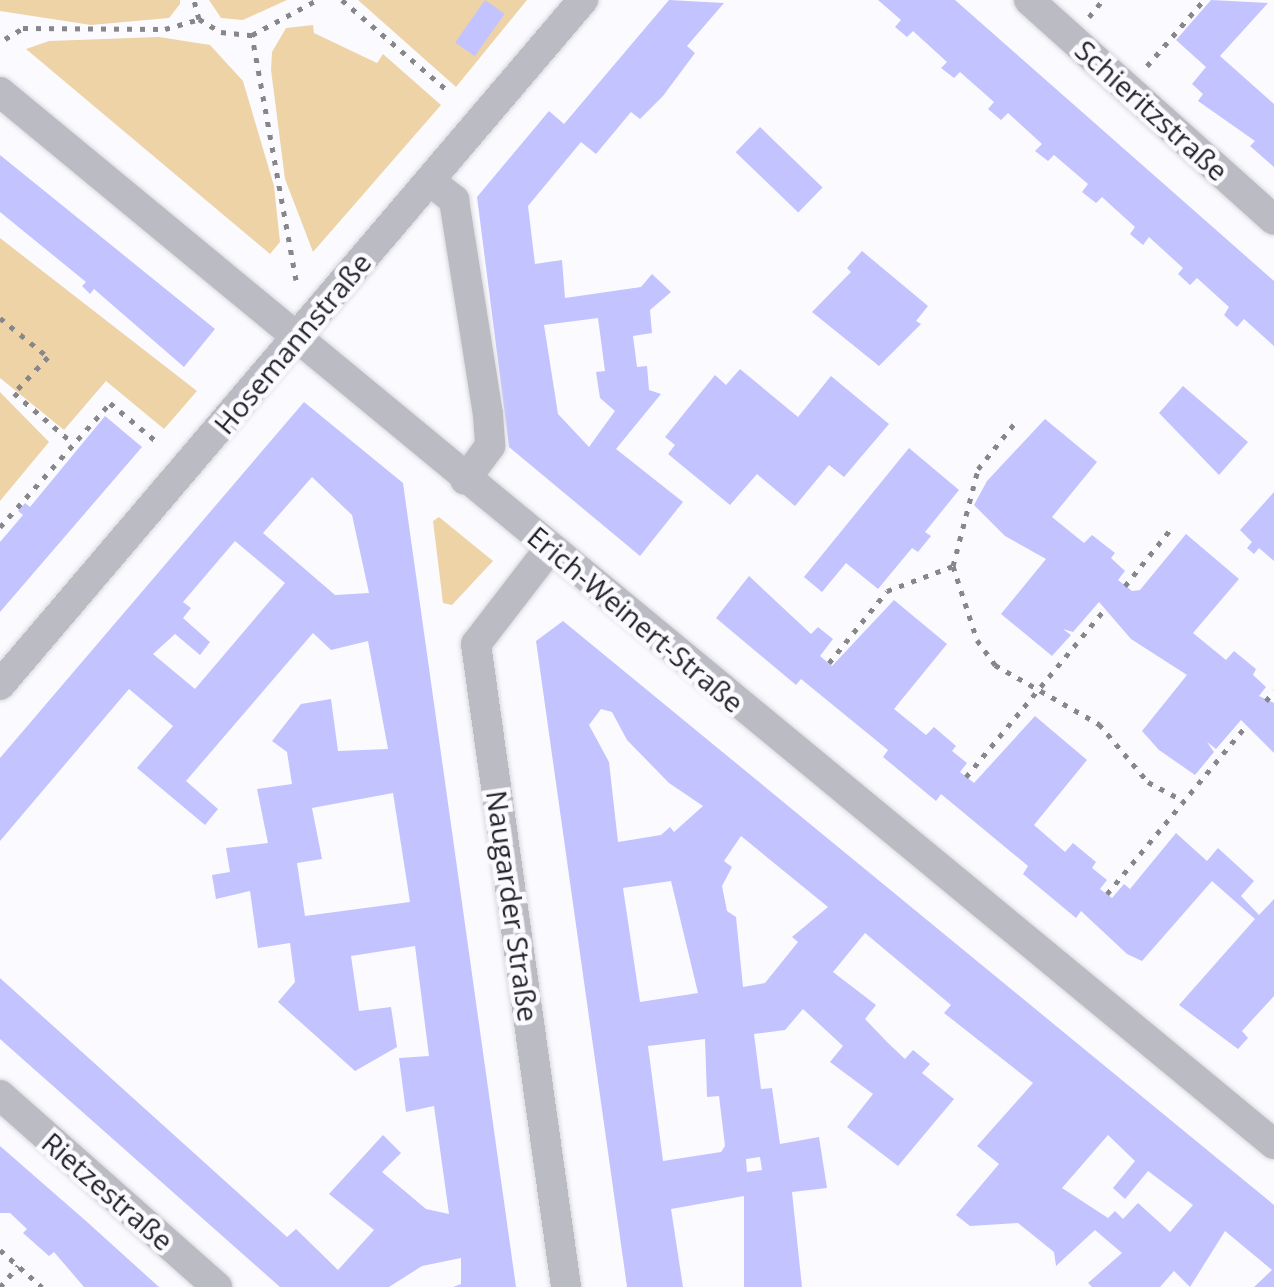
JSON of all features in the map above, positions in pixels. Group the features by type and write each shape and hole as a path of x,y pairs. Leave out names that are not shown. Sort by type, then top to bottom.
{"street":[{"name":"Hosemannstraße","path":"0,685 583,0"},
{"name":"Schieritzstraße","path":"1029,0 1274,220"},
{"name":"Erich-Weinert-Straße","path":"0,92 465,480 1274,1144"},
{"path":"430,181 454,200 488,414 490,446 465,480"},
{"name":"Naugarder Straße","path":"550,548 476,644 566,1287"},
{"name":"Rietzestraße","path":"0,1096 217,1287"}],"path":[{"path":"194,0 199,19 221,32 252,35 317,0"},
{"path":"342,0 447,90"},
{"path":"1088,18 1104,0"},
{"path":"1145,68 1204,0"},
{"path":"5,39 24,28 165,29 199,19"},
{"path":"252,35 296,280"},
{"path":"0,318 48,356 14,393 73,443"},
{"path":"0,527 110,403 156,441"},
{"path":"1018,418 978,469 953,566 977,640 995,666 1099,724 1148,782 1183,802"},
{"path":"1125,586 1170,530"},
{"path":"829,664 887,591 953,566"},
{"path":"966,777 1106,608"},
{"path":"1266,701 1274,691"},
{"path":"1107,894 1247,725"},
{"path":"0,1250 42,1287"},
{"path":"0,1287 18,1266"}],"shaded area":[{"path":"0,0 180,0 180,4 169,18 91,25 0,11"},
{"path":"209,0 287,0 243,20 221,18"},
{"path":"358,0 527,0 456,87"},
{"path":"313,25 314,33 377,63 383,54 441,105 313,252 285,179 271,70 272,52 286,28"},
{"path":"159,37 210,45 243,81 274,186 280,242 270,254 26,49 49,41"},
{"path":"0,238 197,391 164,429 106,381 64,430 0,378"},
{"path":"0,392 49,442 0,501"},
{"path":"439,517 493,561 452,605 443,603 433,521"}],"building":[{"path":"485,0 505,14 475,56 455,43"},
{"path":"669,0 724,3 687,46 695,53 663,96 640,119 631,112 596,154 581,142 528,206 535,264 562,260 565,298 641,287 652,274 671,292 650,310 652,333 633,336 637,367 647,366 649,390 661,394 616,449 683,502 640,556 509,447 477,197 549,111 564,124","holes":["598,318 605,371 596,372 600,398 615,411 589,447 558,414 544,325"]},
{"path":"878,0 955,0 1274,281 1274,346 1244,319 1237,327 1224,315 1229,307 1197,278 1190,285 1178,274 1183,268 1149,237 1143,245 1130,234 1135,227 1102,197 1096,203 1082,192 1088,184 1054,155 1048,161 1035,151 1042,144 1008,113 1001,120 988,109 994,102 960,72 954,78 941,68 947,62 913,31 907,37 895,27 901,20"},
{"path":"1211,0 1268,3 1220,56 1274,104 1274,167 1250,146 1255,141 1198,101 1203,94 1192,84 1206,67 1176,40"},
{"path":"760,127 823,187 798,213 736,152"},
{"path":"0,155 215,329 184,367 94,289 90,294 82,286 86,282 0,212"},
{"path":"862,251 928,306 916,321 921,324 879,366 812,312 851,272 847,268"},
{"path":"740,369 798,417 831,376 889,424 844,477 829,465 795,506 757,474 730,505 668,454 675,445 665,437 715,375 726,385"},
{"path":"1183,386 1248,442 1219,475 1159,413"},
{"path":"304,402 403,483 516,1287 453,1287 461,1284 461,1258 422,1266 389,1287 280,1287 0,1039 0,978 287,1237 296,1229 338,1270 374,1230 329,1194 383,1135 401,1153 382,1172 426,1209 449,1214 434,1106 406,1112 399,1058 429,1056 415,946 351,956 359,1011 391,1007 397,1047 355,1071 278,1002 295,982 290,943 258,948 250,891 216,899 212,875 230,872 226,848 268,843 257,789 292,784 287,752 272,741 301,704 331,699 338,751 388,749 368,641 331,650 313,633 186,781 218,809 205,825 137,768 173,726 129,689 0,841 0,758","holes":["312,477 352,515 369,593 335,595 263,533","235,541 285,583 195,689 153,654 175,634 200,655 210,642 183,618 191,608 183,602","393,793 410,902 305,916 297,863 322,859 312,808"]},
{"path":"105,416 142,447 0,612 0,542 23,515 18,511 25,503 30,507"},
{"path":"1045,419 1097,462 1052,517 1084,543 1092,535 1115,553 1111,558 1125,571 1118,580 1132,591 1140,590 1186,534 1239,579 1193,633 1226,660 1234,651 1256,669 1253,675 1266,687 1259,696 1274,703 1274,753 1241,720 1216,749 1207,742 1214,752 1195,775 1159,750 1142,731 1187,675 1131,639 1099,602 1073,632 1063,629 1071,635 1052,656 1001,614 1046,559 1005,536 974,505 987,481"},
{"path":"909,448 959,490 925,532 931,536 918,552 912,548 878,589 846,563 822,592 804,577"},
{"path":"1274,492 1274,561 1259,548 1254,554 1247,548 1252,542 1240,530"},
{"path":"749,576 811,634 818,627 833,639 820,656 832,666 894,600 947,644 894,709 926,735 934,727 956,746 952,751 967,763 960,772 974,783 1035,716 1087,760 1034,825 1065,852 1073,843 1096,862 1092,868 1107,880 1100,889 1112,898 1124,884 1130,889 1176,833 1207,861 1218,848 1254,881 1241,896 1259,915 1274,899 1274,996 1242,1031 1248,1038 1238,1049 1179,1005 1255,919 1212,881 1142,961 1127,954 1081,911 1076,918 1023,874 1028,866 941,794 936,801 883,757 888,750 801,679 796,685 716,618"},
{"path":"563,621 1274,1205 1274,1287 1254,1287 1272,1270 1225,1231 1190,1287 1174,1271 1160,1287 1092,1287 1088,1283 1122,1253 1095,1230 1056,1266 1054,1252 1018,1223 970,1226 956,1215 999,1164 977,1146 1033,1083 944,1013 951,1005 865,933 833,972 876,1005 865,1019 905,1059 913,1050 930,1064 922,1073 954,1099 898,1166 847,1127 873,1094 830,1062 843,1046 803,1009 785,1030 754,1034 761,1089 772,1088 780,1144 819,1137 827,1188 792,1192 802,1287 744,1287 744,1196 671,1209 683,1287 627,1287 536,641","holes":["601,709 612,712 627,740 669,783 703,806 674,832 670,827 661,835 618,842 609,762 589,725","741,836 828,907 792,937 798,942 765,983 743,987 736,917 727,911 722,886 732,867 724,861","671,881 698,993 640,1002 623,888","705,1039 707,1097 719,1096 725,1146 721,1152 663,1161 648,1046","1108,1135 1135,1161 1113,1188 1125,1199 1148,1171 1193,1205 1170,1232 1138,1203 1123,1219 1115,1211 1108,1218 1062,1188","760,1157 762,1170 747,1172 746,1159"]},
{"path":"0,1146 159,1287 84,1287 54,1252 49,1256 23,1233 27,1229 10,1213 0,1213"}]}
